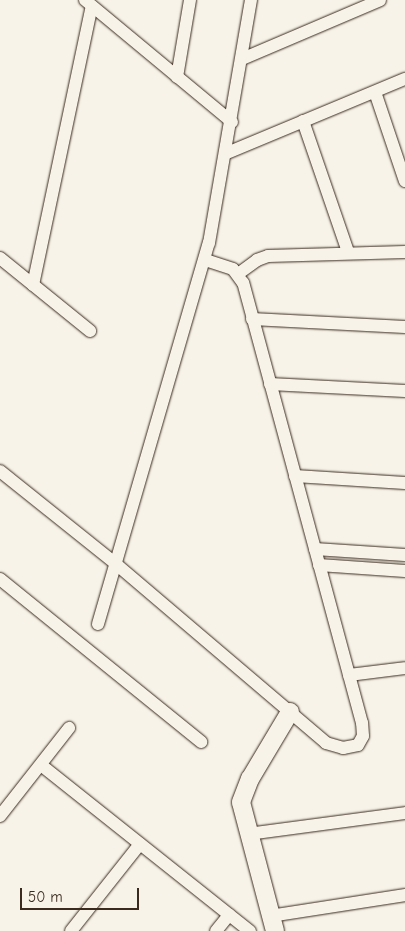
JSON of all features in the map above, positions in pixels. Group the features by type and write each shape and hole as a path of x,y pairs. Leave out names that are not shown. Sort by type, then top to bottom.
{"street":[{"path":"178,77 190,0"},
{"path":"98,624 205,260 227,153 251,0"},
{"path":"242,59 380,0"},
{"path":"33,285 88,3 232,122"},
{"path":"227,153 405,80"},
{"path":"375,92 405,181"},
{"path":"303,121 348,252"},
{"path":"238,274 257,260 268,256 348,252 405,252"},
{"path":"0,258 90,331"},
{"path":"0,470 116,564 326,743 343,748 358,746 363,736 362,723 270,384 238,274 205,260"},
{"path":"252,319 405,327"},
{"path":"270,384 405,391"},
{"path":"295,476 405,483"},
{"path":"315,548 405,555"},
{"path":"319,565 405,571"},
{"path":"0,579 201,742"},
{"path":"349,675 405,668"},
{"path":"290,712 250,779 242,802 248,834 272,924 405,895"},
{"path":"0,816 69,728"},
{"path":"41,765 250,931"},
{"path":"248,834 405,813"},
{"path":"71,931 140,844"},
{"path":"216,931 229,916"}]}
